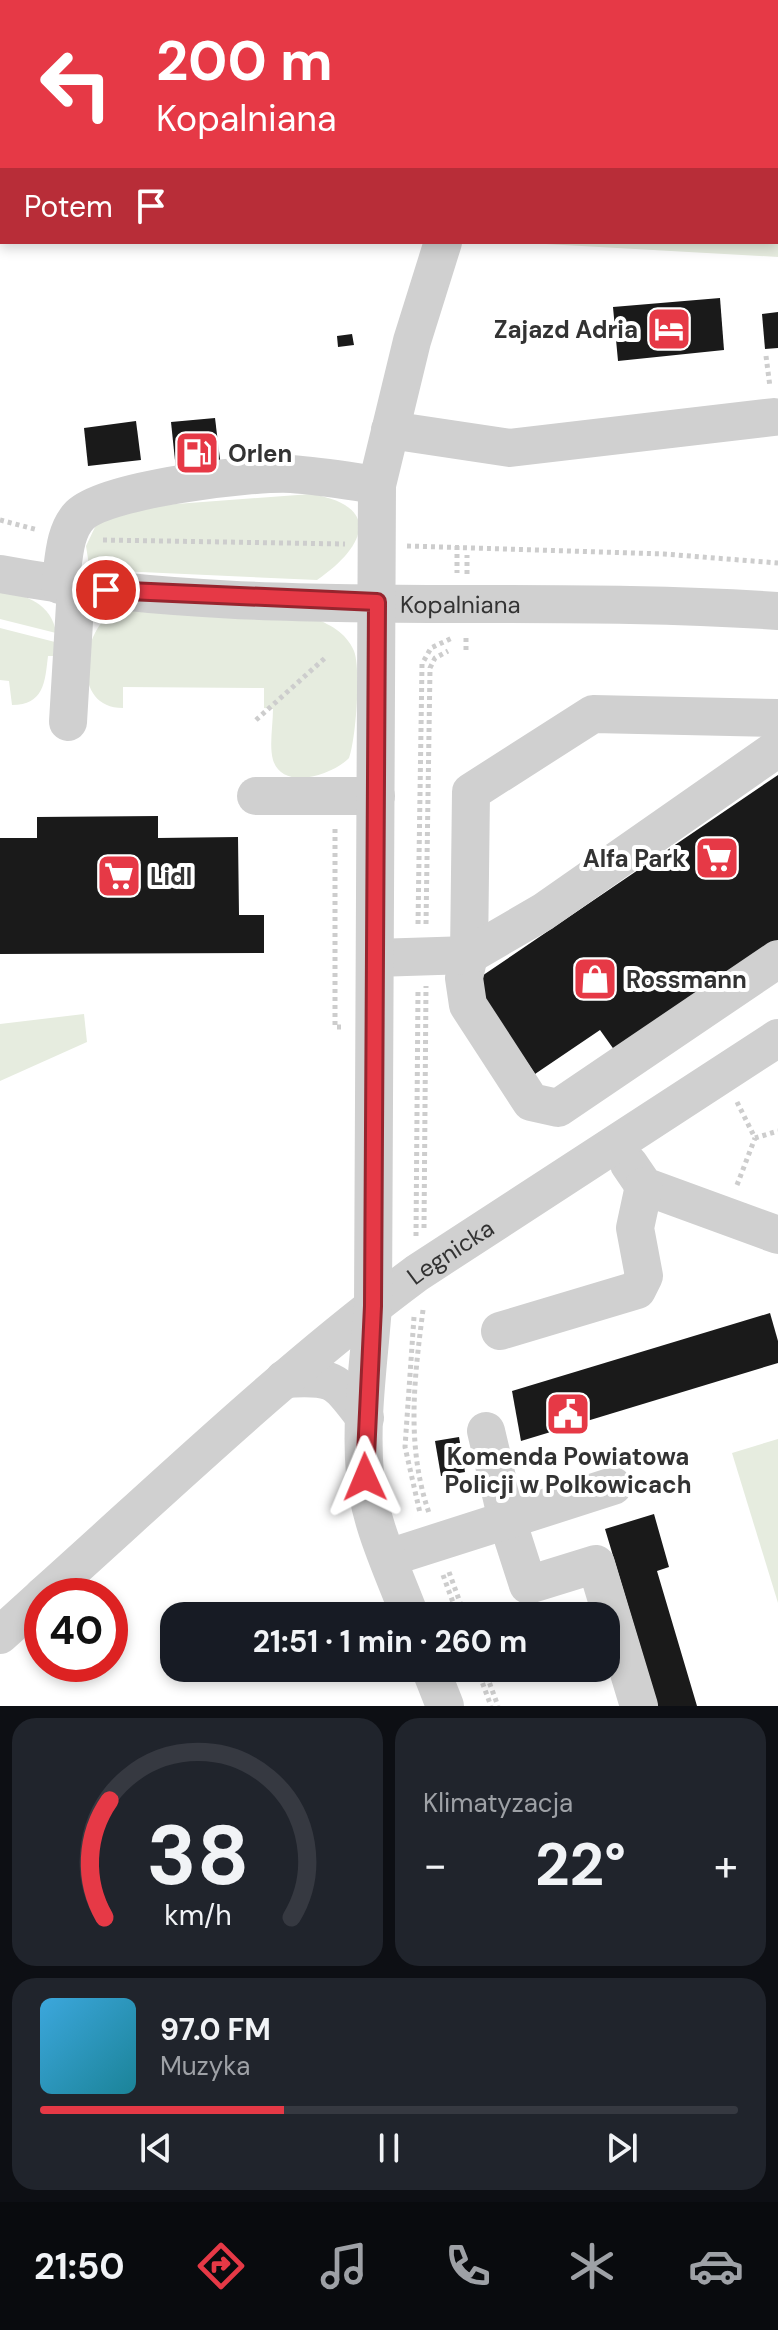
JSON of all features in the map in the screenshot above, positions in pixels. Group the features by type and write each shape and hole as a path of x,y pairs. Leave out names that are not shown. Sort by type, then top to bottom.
{"street":[{"path":"405,1602 388,1558 365,1477 365,1418 373,1306 377,485 442,244"},
{"path":"390,430 510,448 774,417"},
{"path":"68,722 68,536 79,517 98,504 164,487 288,474 377,485"},
{"name":"Kopalniana","path":"0,574 68,587 377,602 648,605 778,611"},
{"path":"778,718 593,714 471,792 469,955 464,978 468,1005 531,1102 558,1108 778,959"},
{"path":"375,958 469,955 543,912 778,748"},
{"path":"256,796 376,796"},
{"name":"Legnicka","path":"64,1578 284,1379 373,1306 421,1271 778,1038"},
{"path":"615,1143 644,1186 778,1235"},
{"path":"500,1331 637,1290 644,1276 635,1228 644,1186"},
{"path":"284,1379 322,1376 340,1386 365,1418"},
{"path":"486,1431 507,1520 528,1585 596,1564 639,1706"},
{"path":"388,1558 613,1486"},
{"name":"Legnicka","path":"0,1635 24,1614"},
{"path":"436,1682 445,1706"}],"path":[{"path":"457,546 455,635 431,648 422,664 421,1271 405,1447 414,1495 459,1602"},
{"path":"422,957 430,668 435,658 448,651"},
{"path":"256,720 325,658"},
{"path":"725,1216 755,1138 737,1102"},
{"path":"755,1138 778,1131"},
{"path":"435,1542 454,1602"},
{"path":"482,1682 491,1706"},
{"path":"489,1682 498,1706"}],"shaded area":[{"path":"546,244 778,244 778,257"},
{"path":"311,494 349,508 357,518 359,529 346,554 317,580 97,570 89,565 86,546 97,523 136,507"},
{"path":"0,590 36,602 49,615 56,633 0,619"},
{"path":"119,608 311,617 336,630 351,644 356,660 357,704 349,758 332,770 309,777 297,778 279,770 272,754 273,709 264,708 264,688 123,687 123,708 106,704 94,695 86,665 96,631 106,617"},
{"path":"0,628 55,642 53,656 48,656 41,690 31,701 23,704 12,705 9,681 0,680"},
{"path":"84,1014 87,1042 0,1081 0,1024"},
{"path":"778,1439 778,1603 732,1453"}],"building":[{"name":"Zajazd Adria","path":"720,298 724,350 618,361 613,307"},
{"path":"778,312 778,348 765,349 762,314"},
{"path":"352,334 354,345 338,347 337,336"},
{"name":"Orlen","path":"215,418 223,484 178,489 171,422"},
{"path":"136,421 141,460 88,466 84,428"},
{"name":"Alfa Park","path":"778,775 778,940 615,1051 600,1030 535,1074 473,982"},
{"name":"Lidl","path":"158,816 158,838 238,837 239,915 264,915 264,953 0,954 0,838 37,838 37,817"},
{"path":"770,1313 778,1341 778,1363 521,1441 512,1391"},
{"path":"459,1437 465,1472 441,1476 435,1441"},
{"path":"654,1514 669,1567 657,1571 697,1706 658,1706 605,1529"}],"place":[{"name":"Zajazd Adria","path":"669,329"},
{"name":"Orlen","path":"197,453"},
{"name":"Alfa Park","path":"717,858"},
{"name":"Lidl","path":"119,876"},
{"name":"Rossmann","path":"595,979"},
{"name":"Komenda Powiatowa Policji w Polkowicach","path":"568,1414"}],"route":[{"path":"106,590 225,598 377,602 373,1306 364,1442 365,1477"}]}
